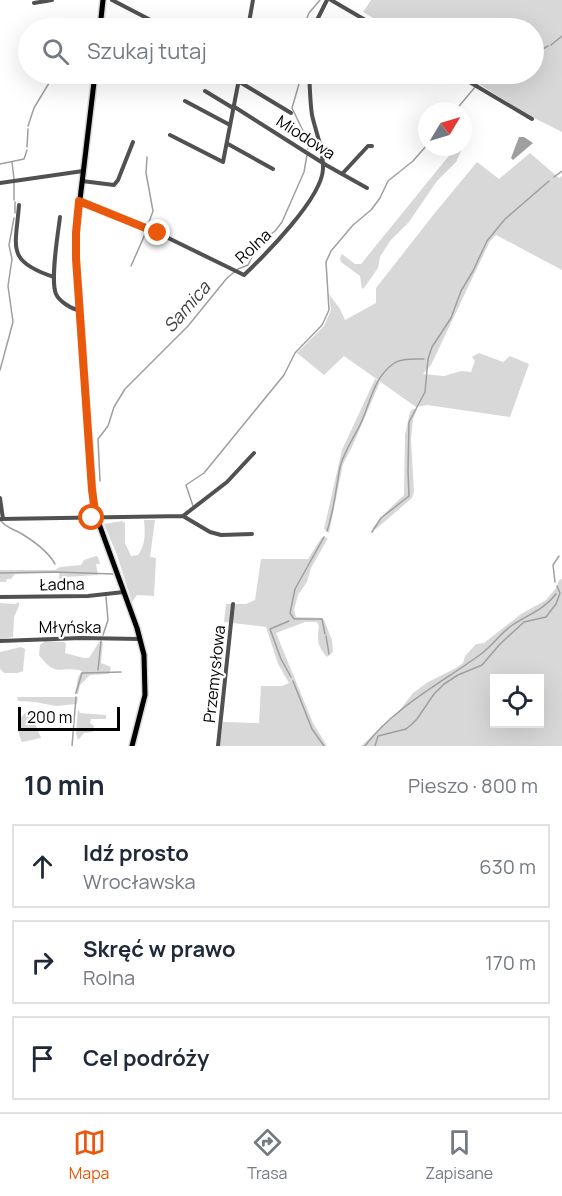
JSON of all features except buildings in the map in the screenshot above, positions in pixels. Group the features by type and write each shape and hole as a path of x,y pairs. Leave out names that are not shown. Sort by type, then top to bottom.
{"main road":[{"path":"101,18 104,0"},
{"path":"94,84 75,244 92,490 96,518 124,592 144,655 146,685 132,746"}],"street":[{"path":"34,3 52,0"},
{"path":"112,0 147,18"},
{"path":"250,18 253,0"},
{"path":"319,18 329,0 361,18"},
{"path":"170,135 223,162 237,84"},
{"path":"243,84 291,113"},
{"name":"Rolna","path":"79,201 158,233 244,275 303,210 322,180 323,161 312,115 310,84"},
{"path":"475,84 532,119"},
{"name":"Miodowa","path":"205,92 367,188"},
{"path":"185,101 230,125"},
{"path":"81,181 114,185 133,142"},
{"path":"228,144 273,169"},
{"path":"342,174 368,146 372,146"},
{"path":"0,183 83,171"},
{"path":"19,205 16,251 30,268 54,278"},
{"path":"60,218 54,278 56,296 73,309 79,310"},
{"path":"183,516 227,482 254,453"},
{"path":"0,498 2,519 183,516 210,532 220,535 252,534"},
{"name":"Ładna","path":"0,597 88,596 124,592"},
{"name":"Przemysłowa","path":"218,746 234,604"},
{"name":"Młyńska","path":"0,641 81,638 140,639"}],"shaded area":[{"path":"371,0 562,0 562,132 530,116 479,84 544,84 544,18 373,18 363,12"},
{"path":"519,137 524,137 533,143 513,160 511,158"},
{"path":"530,153 559,178 562,176 562,270 496,235 490,241 431,365 423,374 444,376 461,371 471,372 475,361 472,357 479,353 503,362 510,356 529,364 510,417 427,405 416,407 344,356 324,375 297,353 324,326 331,310 329,294 345,320 376,303 376,288 477,162 499,179"},
{"path":"449,156 459,156 456,162 437,181 409,222 390,241 380,257 378,268 362,289 360,276 341,262 340,258 342,254 355,264 361,264"},
{"path":"375,379 380,382 343,464 329,533 324,529 342,450"},
{"path":"417,409 413,419 411,439 414,492 412,498 376,529 372,529 404,495 405,435 410,412"},
{"path":"144,520 155,520 150,557 156,558 154,596 137,595 132,602 104,524 122,521 125,523 125,543 131,556 138,555 144,543"},
{"path":"322,537 328,538 311,568 307,582 298,595 294,610 296,617 324,620 332,640 333,652 327,657 321,649 318,643 319,626 317,622 305,622 276,633 313,723 327,746 220,746 223,722 259,723 261,686 282,686 289,683 278,664 266,627 224,622 226,604 246,604 255,600 261,559 308,559"},
{"path":"96,556 100,564 96,564 98,575 65,577 63,586 60,586 59,573 15,574 6,582 0,582 0,570 55,570 60,567 81,565 84,560"},
{"path":"562,579 562,746 361,746 395,716 413,693 463,663 465,656 476,644 484,643 521,614 546,600 556,588 559,580"},
{"path":"19,602 14,617 13,637 0,639 0,603"},
{"path":"45,641 64,642 66,644 65,653 84,658 89,658 99,642 103,642 101,663 111,667 109,674 90,675 80,685 78,694 75,694 78,677 82,671 59,670 50,667 39,655 40,645"},
{"path":"21,647 25,649 23,671 4,673 0,669 0,652"},
{"path":"17,697 78,697 77,704 56,706 18,701"},
{"path":"78,709 80,713 106,715 106,719 91,719 90,723 94,726 93,732 84,733 78,740 76,733"},
{"path":"27,712 31,713 41,738 22,742 18,726 19,721"}],"waterway":[{"name":"Samica","path":"307,18 320,0"},
{"path":"551,45 562,36"},
{"path":"544,48 548,46"},
{"path":"28,126 34,108 48,84"},
{"name":"Samica","path":"299,84 292,108 306,137 308,149"},
{"path":"463,102 478,84"},
{"path":"27,147 28,129"},
{"path":"0,164 24,159 27,150"},
{"name":"Samica","path":"100,481 98,439 108,426 114,407 125,389 188,326 227,278 238,269 248,265 259,243 275,231 282,222 304,172 307,155"},
{"path":"193,506 186,485 204,473 284,375 295,353 322,325 329,310 326,262 331,251 353,225 371,210 388,181 418,155"},
{"path":"147,157 146,173 153,211 148,225"},
{"path":"12,162 14,179"},
{"path":"554,177 562,171"},
{"path":"372,532 381,518 409,496 409,422 425,392 428,359 432,347 451,318 461,291 487,241 505,219 549,181"},
{"path":"14,183 14,200"},
{"path":"15,202 15,213"},
{"path":"0,370 13,322 8,286 12,259 9,245 14,218"},
{"path":"131,266 146,232"},
{"path":"327,531 340,467 376,384 386,370 396,362 424,359"},
{"path":"1,521 36,544 49,555 55,564"},
{"path":"324,537 295,589 290,613 294,619 322,619 325,634"},
{"path":"555,582 553,565 559,556"},
{"path":"0,573 113,574"},
{"path":"375,746 378,736 406,729 411,725 444,684 482,665 524,622 546,617 556,604 560,593 557,586"},
{"path":"365,746 376,732 419,696 481,654 507,629 541,608 556,594"},
{"path":"103,635 108,620 106,597"},
{"path":"289,621 270,629 281,659 291,677"},
{"path":"326,636 329,654"},
{"path":"98,670 101,641"},
{"path":"76,693 82,673 121,672"},
{"path":"293,681 312,729 324,746"},
{"path":"72,746 76,697"}],"route":[{"path":"92,518 96,518 92,490 76,258 79,201 158,233"}]}
